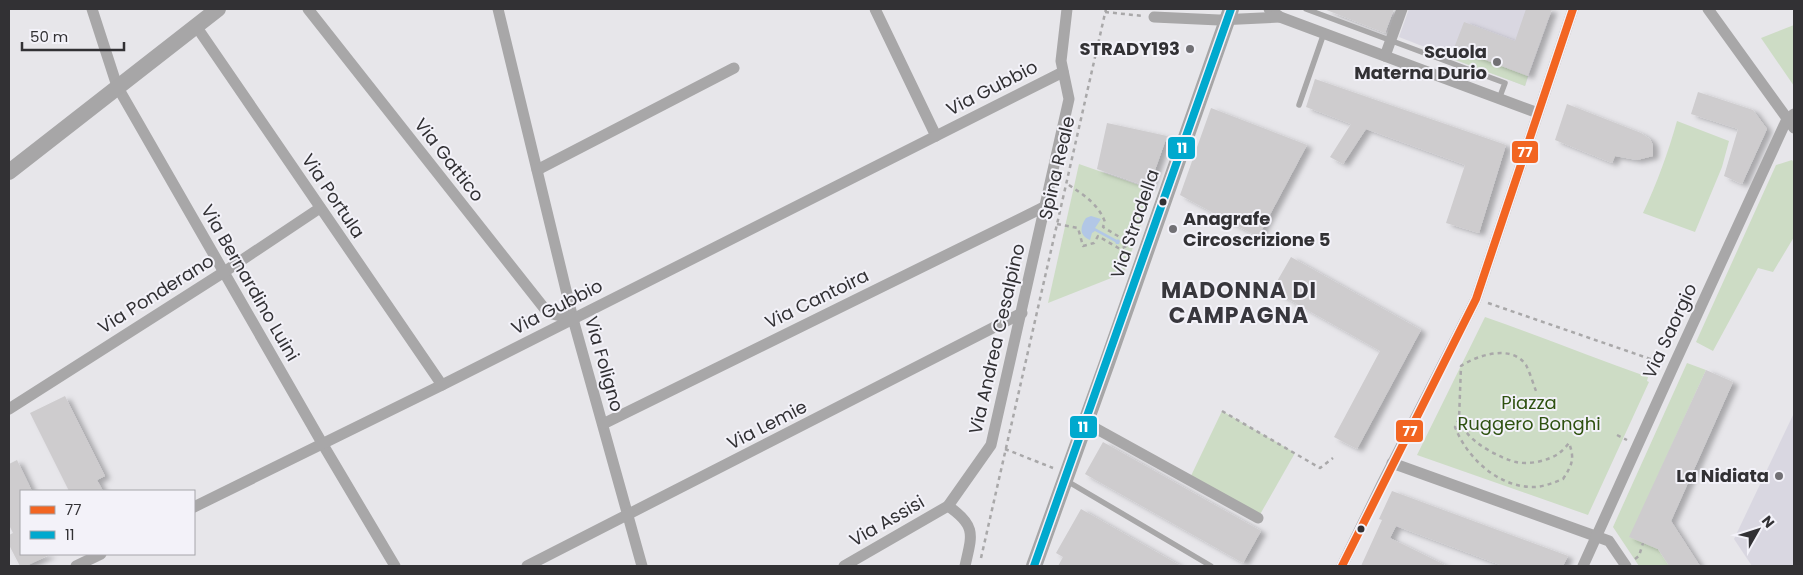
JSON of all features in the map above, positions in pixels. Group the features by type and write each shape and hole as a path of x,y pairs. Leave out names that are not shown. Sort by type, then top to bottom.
{"street":[{"name":"Via Bernardino Luini","path":"92,9 117,86 322,443 395,566"},
{"path":"9,172 218,9"},
{"name":"Via Gattico","path":"308,9 548,313 573,319"},
{"name":"Via Gubbio","path":"875,9 936,136"},
{"path":"1063,72 1061,61 1067,9"},
{"path":"1165,9 1178,18"},
{"path":"1269,9 1282,13 1324,33 1538,113"},
{"path":"1385,56 1402,9"},
{"path":"1342,566 1392,463 1476,299 1573,9"},
{"path":"1708,9 1792,120"},
{"name":"Via Foligno","path":"501,10 573,319 603,424 626,517 642,566"},
{"path":"1154,17 1178,18 1229,14 1282,13"},
{"name":"Via Stradella","path":"1034,566 1229,14"},
{"name":"Via Portula","path":"196,26 442,385"},
{"path":"537,170 734,68"},
{"name":"Via Gubbio","path":"195,506 442,385 1063,72"},
{"name":"Via Andrea Cesalpino","path":"948,506 991,445 1069,99 1063,72"},
{"name":"Via Saorgio","path":"1583,566 1673,366 1792,120"},
{"name":"Via Cantoira","path":"603,424 1046,206"},
{"name":"Via Ponderano","path":"9,409 224,272 320,208"},
{"name":"Via Lemie","path":"527,566 1022,313"},
{"path":"1086,423 1258,518"},
{"path":"1392,463 1609,541 1626,566"},
{"path":"948,506 963,517 972,535 965,566"},
{"name":"Via Assisi","path":"844,566 948,506"},
{"path":"76,566 99,555"}],"lane":[{"path":"1306,9 1504,83 1499,99"},
{"path":"1299,106 1324,33"},
{"path":"1066,477 1211,566"}],"path":[{"path":"1105,11 1154,17"},
{"name":"Spina Reale","path":"979,566 1105,11"},
{"path":"1046,206 1057,224 1078,228 1083,246 1094,243 1098,236 1120,249 1131,244 1103,227 1105,222 1101,211 1088,198 1066,183"},
{"path":"1476,299 1673,366"},
{"path":"1459,419 1466,432 1477,443 1493,453 1516,462 1528,463 1546,459 1559,454 1569,443 1573,454 1571,467 1563,479 1535,487 1519,486 1486,471 1460,440 1455,427 1459,419 1461,366 1472,359 1500,352 1518,358 1525,364 1536,391"},
{"path":"1222,411 1320,468 1333,458"},
{"path":"991,445 1006,449 1066,477"},
{"path":"1626,566 1640,556 1643,543"}],"shaded area":[{"name":"Scuola Materna Durio","path":"1409,9 1552,9 1525,86 1399,37"},
{"name":"La Nidiata","path":"1794,413 1794,566 1752,566 1734,539"}],"green space":[{"path":"1794,25 1794,86 1761,38"},
{"path":"1454,48 1528,76 1525,86 1450,58"},
{"path":"1677,121 1729,141 1722,167 1695,232 1643,213 1662,168"},
{"path":"1792,160 1794,163 1794,237 1773,272 1758,268 1713,351 1696,342 1776,165"},
{"path":"1079,164 1153,190 1124,273 1048,303"},
{"name":"Piazza Ruggero Bonghi","path":"1485,317 1648,377 1647,381 1649,382 1588,515 1417,455"},
{"path":"1687,363 1706,370 1630,537 1658,549 1669,566 1639,566 1613,527"},
{"path":"1222,411 1295,453 1258,518 1189,480"}],"water":[{"path":"1091,216 1101,219 1095,228 1118,239 1120,241 1119,244 1095,231 1092,233 1090,240 1084,236 1082,233 1083,225 1086,218"}],"building":[{"path":"1324,9 1394,9 1385,33"},
{"path":"1526,9 1552,9 1528,76 1454,48 1464,22 1515,41"},
{"path":"1315,79 1506,145 1479,233 1446,223 1465,165 1366,129 1343,164 1330,157 1351,124 1306,107"},
{"path":"1698,92 1753,110 1767,129 1742,184 1724,176 1738,129 1691,114"},
{"path":"1567,104 1641,133 1650,139 1653,145 1653,156 1637,160 1615,156 1612,163 1555,140"},
{"path":"1211,108 1307,145 1258,237 1180,195"},
{"path":"1107,123 1167,136 1149,187 1097,169"},
{"path":"1291,257 1421,330 1357,449 1334,437 1380,351 1272,290"},
{"path":"1706,370 1733,382 1671,521 1700,566 1669,566 1658,549 1629,537"},
{"path":"65,396 105,476 97,480 102,490 68,490 30,413"},
{"path":"1103,442 1261,531 1243,563 1085,474"},
{"path":"17,460 32,490 20,490 20,555 49,555 26,566 20,566 9,545 9,535 13,533 9,525 9,464"},
{"path":"1392,491 1568,556 1563,566 1503,566 1396,526 1390,538 1447,566 1361,566 1382,520 1379,519"},
{"path":"1081,509 1181,566 1058,566 1063,557 1056,553"}],"transit line":[{"name":"11","path":"1034,566 1231,9"},
{"name":"77","path":"1342,566 1476,299 1573,9"}],"place":[{"name":"STRADY193","path":"1190,49"},
{"name":"Scuola Materna Durio","path":"1497,62"},
{"name":"Anagrafe Circoscrizione 5","path":"1173,229"},
{"name":"La Nidiata","path":"1779,476"}],"district":[{"name":"MADONNA DI CAMPAGNA","path":"1239,302"}]}
